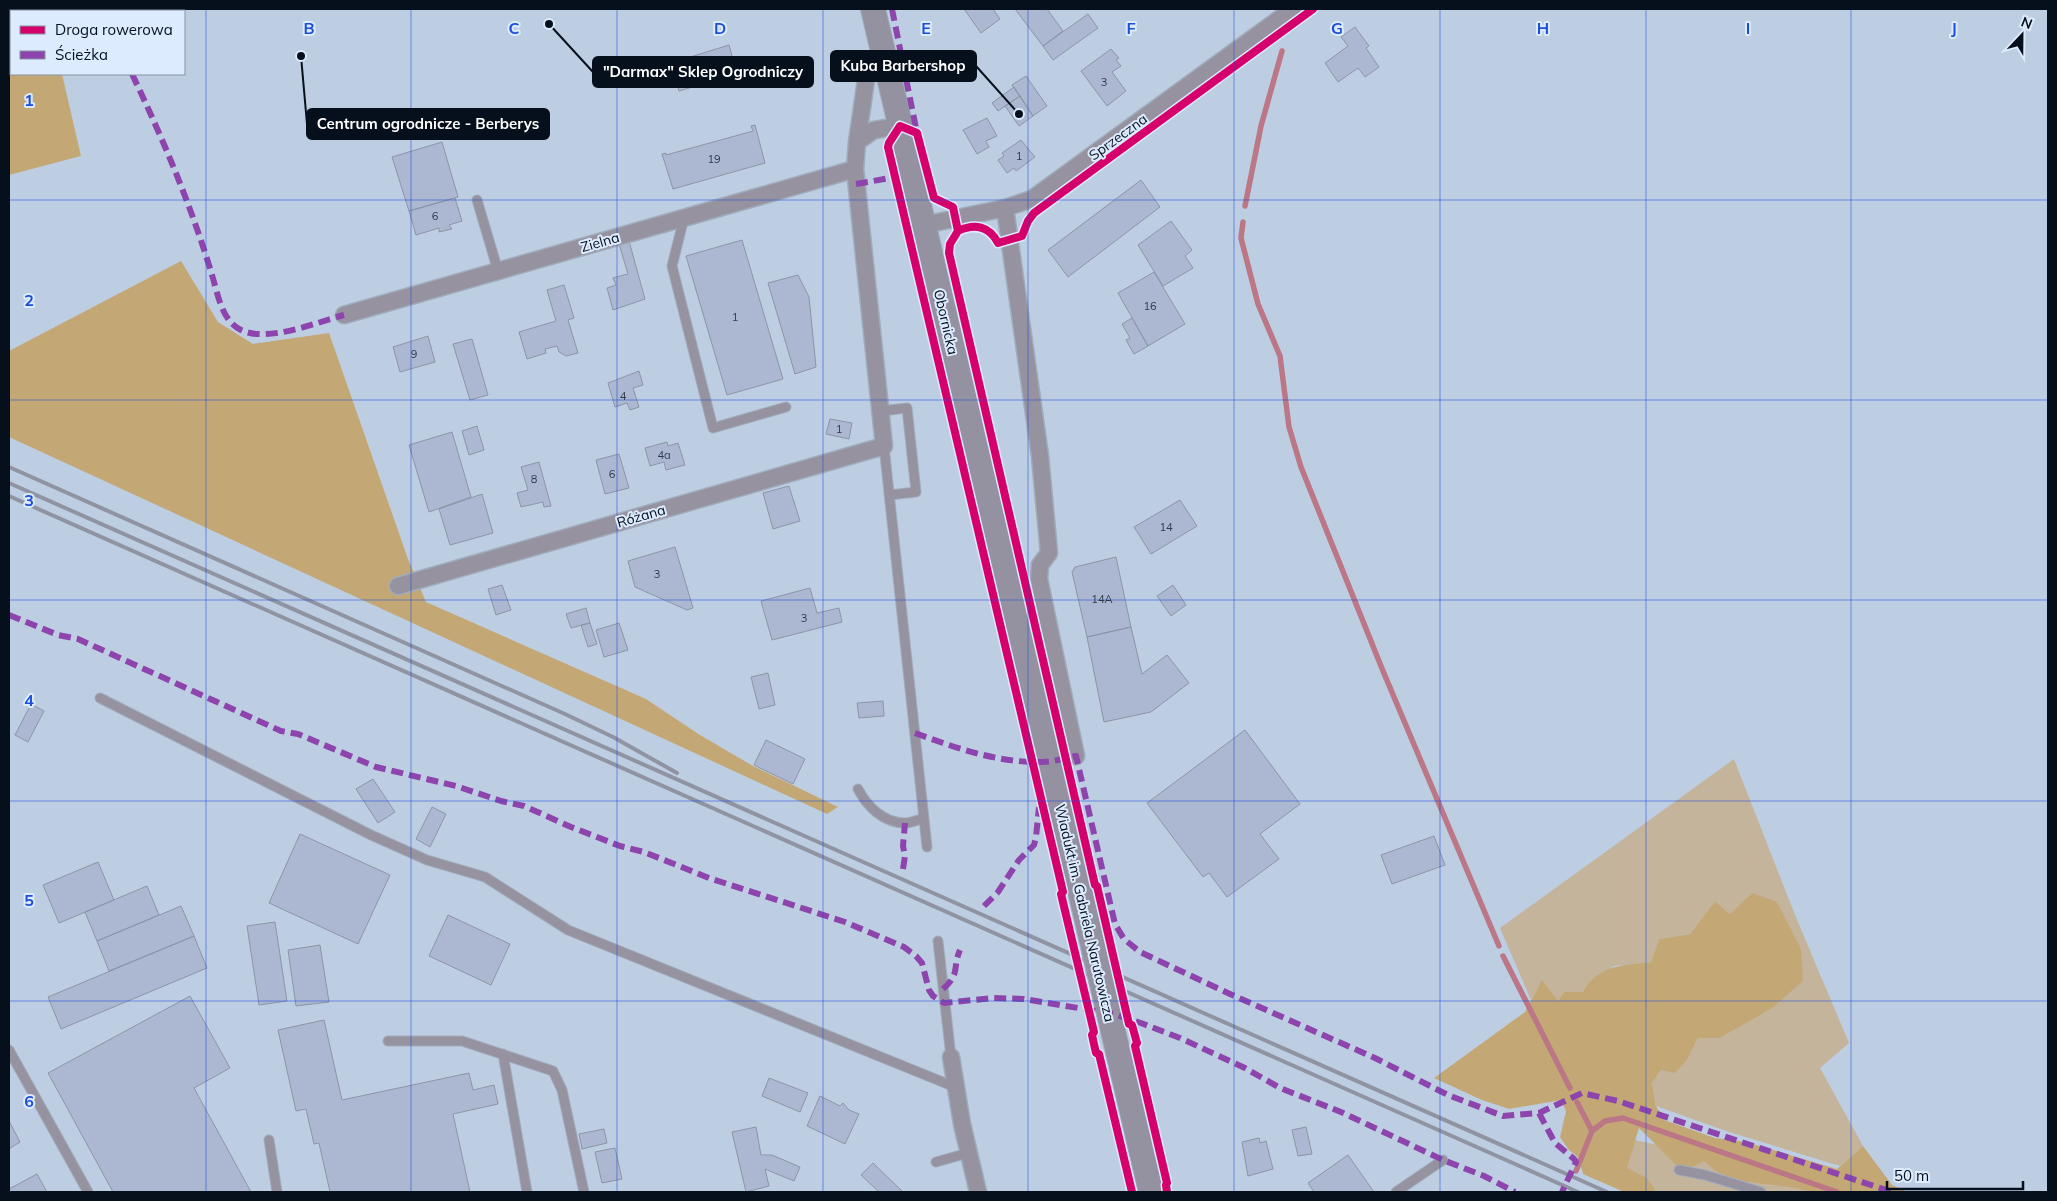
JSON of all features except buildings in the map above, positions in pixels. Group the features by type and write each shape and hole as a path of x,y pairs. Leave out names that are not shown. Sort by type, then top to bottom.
{"main road":[{"name":"Obornicka","path":"873,9 1020,635"},
{"name":"Wiadukt im. Gabriela Narutowicza","path":"1020,635 1150,1192"}],"street":[{"name":"Sprzeczna","path":"924,225 1005,208 1032,199 1293,9"},
{"path":"884,446 855,169 867,73 885,61"},
{"path":"857,142 874,130 900,126"},
{"name":"Zielna","path":"344,315 855,169"},
{"path":"1005,208 1043,485 1049,553 1040,565 1039,580 1076,756"},
{"name":"Różana","path":"398,586 884,446"},
{"path":"951,1057 968,1153 978,1192"}],"lane":[{"path":"477,200 498,271"},
{"path":"684,218 672,266 713,428 786,407"},
{"path":"881,411 906,408 916,492 889,495"},
{"path":"884,446 928,847"},
{"path":"100,698 371,835 427,860 485,877 568,930 955,1087"},
{"path":"858,789 865,802 878,815 905,823 924,818"},
{"path":"938,941 951,1057"},
{"path":"388,1041 462,1041 553,1071 562,1090 584,1192"},
{"path":"844,1052 852,1045"},
{"path":"9,1050 88,1192"},
{"path":"503,1054 527,1192"},
{"path":"269,1140 277,1192"},
{"path":"936,1162 968,1153"},
{"path":"1396,1192 1444,1160"},
{"path":"1679,1170 1705,1175 1761,1192"}],"shaded area":[{"path":"9,9 47,9 10,10 10,75 62,75 81,156 9,175"},
{"path":"181,261 218,322 253,344 329,333 408,559 426,602 646,699 700,735 753,766 838,807 827,814 9,437 9,351"},
{"path":"1734,759 1795,915 1849,1043 1820,1068 1863,1146 1840,1166 1726,1131 1656,1106 1652,1083 1661,1070 1687,1060 1698,1038 1720,1038 1740,1026 1787,923 1777,902 1730,914 1715,901 1690,934 1659,939 1651,962 1614,966 1583,992 1564,992 1558,1002 1542,981 1531,1000 1500,928"},
{"path":"1752,893 1777,902 1801,949 1803,981 1772,1008 1720,1038 1698,1038 1687,1060 1675,1073 1661,1070 1652,1083 1656,1106 1664,1120 1715,1138 1746,1142 1837,1169 1863,1146 1892,1185 1907,1192 1811,1192 1753,1183 1730,1177 1719,1173 1704,1161 1690,1168 1677,1166 1639,1128 1627,1168 1647,1178 1655,1189 1654,1192 1624,1192 1583,1174 1578,1157 1569,1150 1560,1137 1566,1111 1561,1100 1509,1109 1482,1100 1434,1078 1525,1012 1542,980 1558,1001 1564,992 1583,992 1596,976 1604,971 1621,966 1651,962 1659,939 1690,934 1715,901 1730,914"},
{"path":"1624,1138 1808,1175 1857,1192 1645,1192 1609,1177"}],"waterway":[{"path":"1245,206 1261,126 1282,51"},
{"path":"1243,222 1241,238 1258,304 1280,356 1289,427 1301,467 1383,671 1499,946"},
{"path":"1503,956 1570,1088"},
{"path":"1576,1171 1592,1131 1577,1102"},
{"path":"1592,1131 1605,1121 1623,1118 1837,1192"}],"railway":[{"path":"9,467 565,714 613,737 677,773"},
{"path":"9,483 1607,1192"},
{"path":"9,496 1578,1192"}],"marked path":[{"path":"892,9 917,133"},
{"path":"132,75 176,173 204,249 221,306 234,326 252,333 278,333 344,315"},
{"path":"856,184 896,177"},
{"path":"9,615 58,635 78,639 281,731 298,734 376,767 456,786 501,801 524,806 620,846 644,852 709,878 845,922 904,947 916,956 922,963 929,990 933,996 944,1003 993,998 1024,999 1114,1014 1180,1038 1245,1068 1280,1088 1341,1112 1443,1160 1484,1176 1515,1192"},
{"path":"915,733 977,754 1009,760 1046,762 1076,756 1115,924 1124,939 1140,952 1375,1058 1448,1095 1503,1116 1539,1113 1582,1093 1618,1101 1892,1192"},
{"path":"984,906 998,892 1019,860 1034,845 1039,807"},
{"path":"903,869 905,823"},
{"path":"943,989 952,979 960,950"},
{"path":"1539,1113 1555,1143 1576,1162 1562,1192"}],"cycle path":[{"path":"958,231 970,227 981,228 990,233 998,243 1022,236 1028,221 1034,213 1313,9"},
{"path":"1132,1192 1099,1054 1096,1053 1092,1035 1094,1032 1061,894 1063,892 888,147 900,126 917,133 934,198 953,207 958,231 950,244 949,253 1095,885 1097,886 1129,1024 1132,1025 1137,1043 1135,1046 1167,1183 1167,1192"}],"place":[{"name":"\"Darmax\" Sklep Ogrodniczy","path":"549,24"},
{"name":"Centrum ogrodnicze - Berberys","path":"301,56"},
{"name":"Kuba Barbershop","path":"1019,114"}]}
